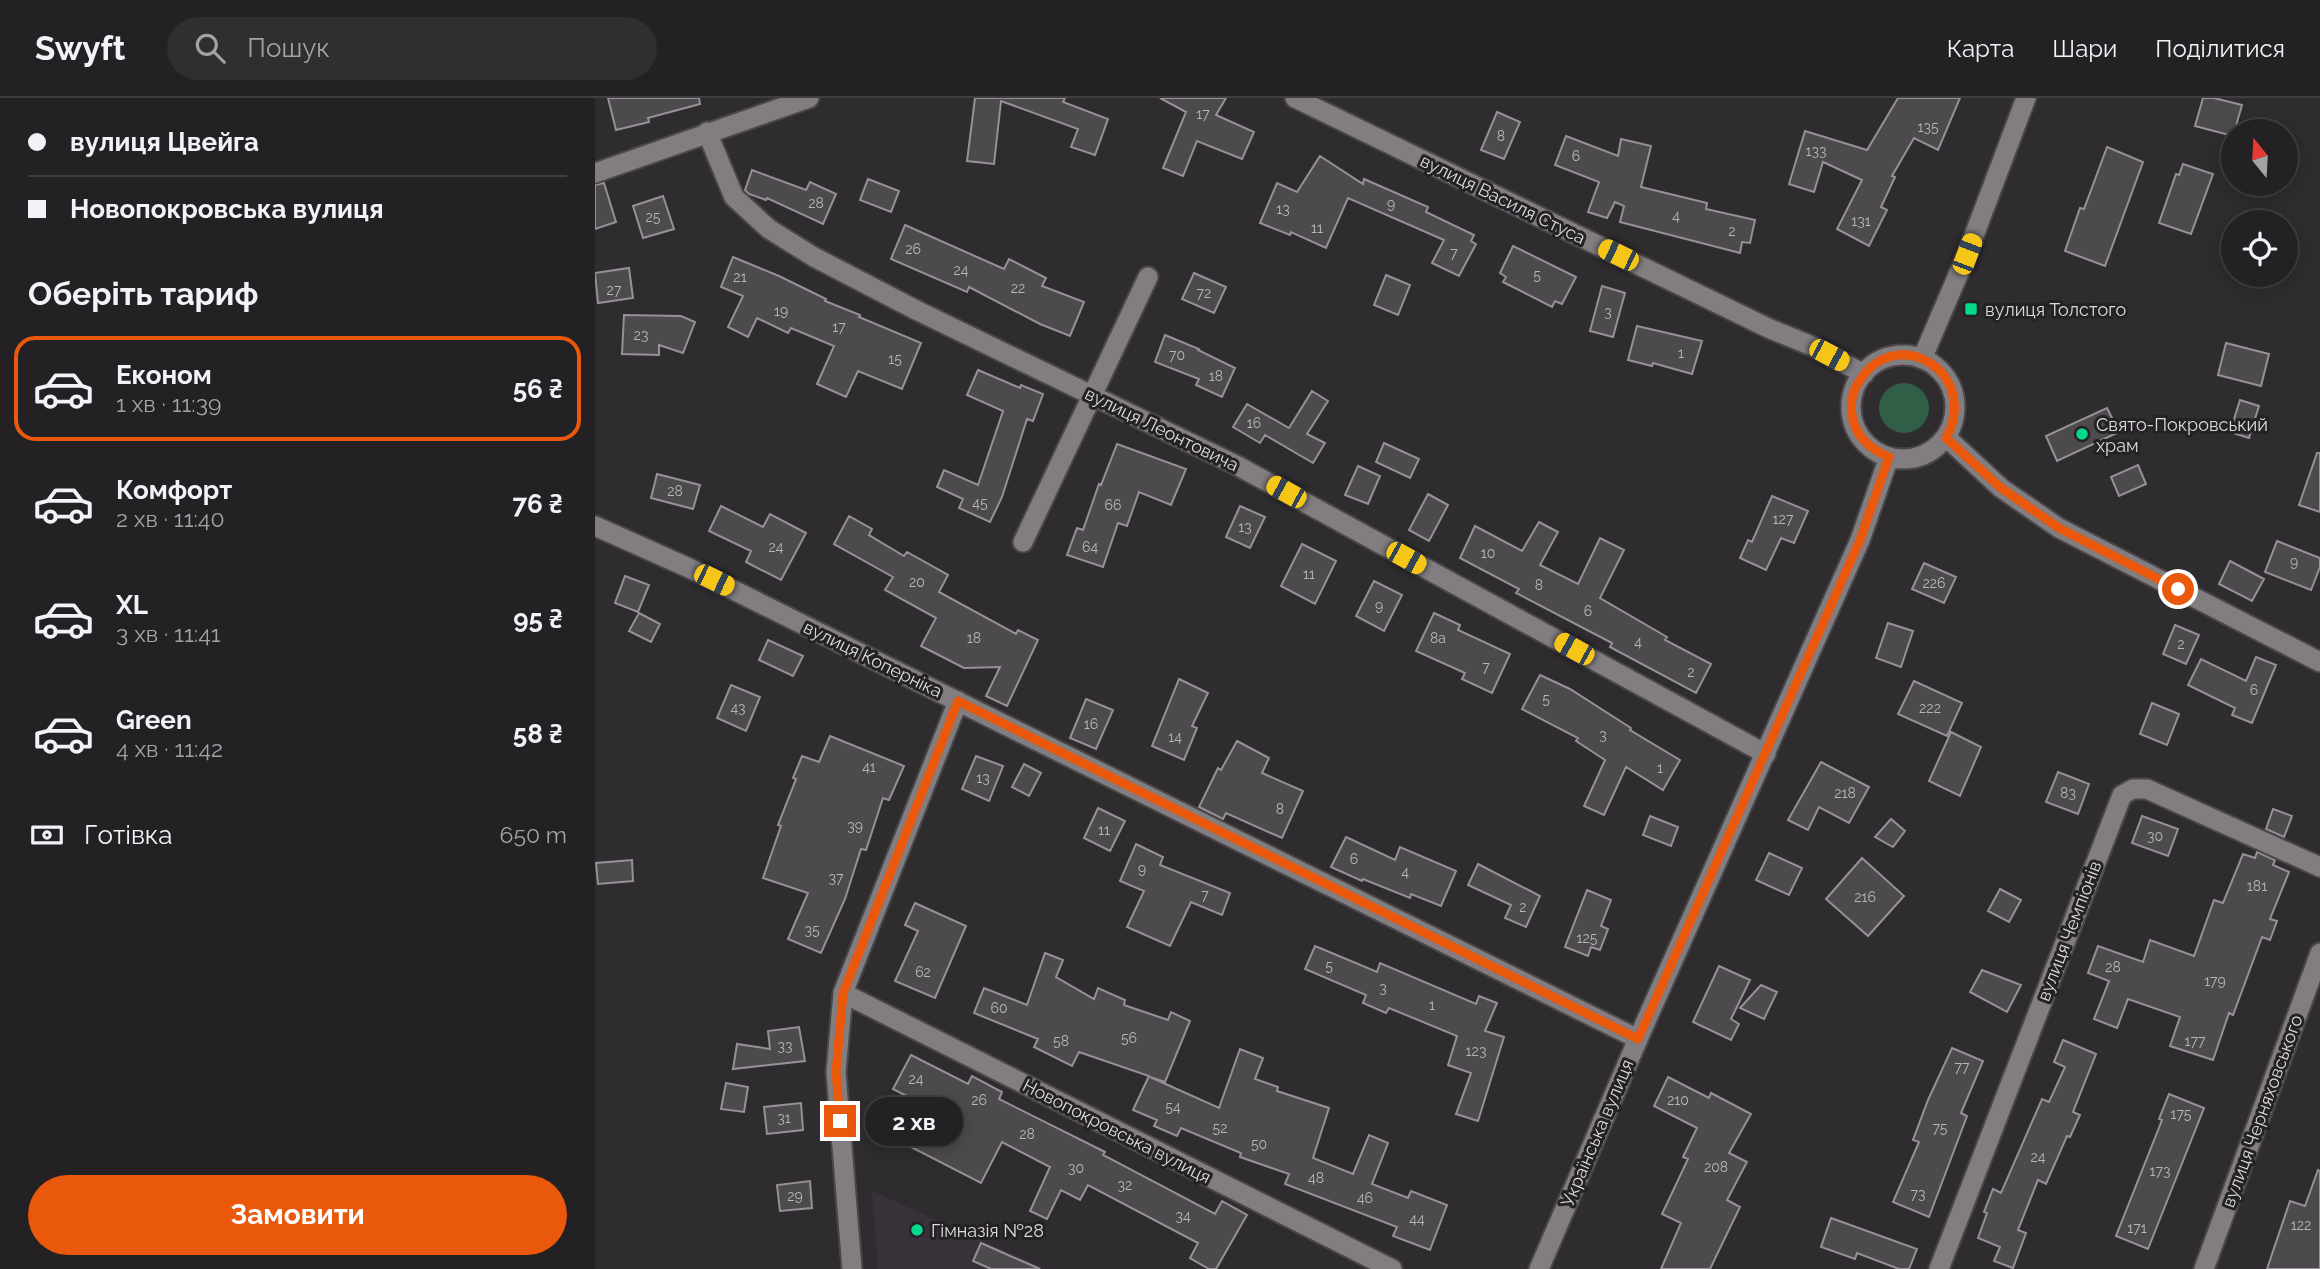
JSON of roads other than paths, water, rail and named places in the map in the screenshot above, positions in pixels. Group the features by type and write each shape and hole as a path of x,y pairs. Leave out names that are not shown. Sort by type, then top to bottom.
{"street":[{"path":"595,173 809,98"},
{"name":"вулиця Василя Стуса","path":"1295,98 1864,374"},
{"path":"1922,359 1967,254 2026,98"},
{"name":"вулиця Леонтовича","path":"707,132 734,197 769,229 814,257 918,311 1238,466 1766,754"},
{"path":"1023,541 1148,277"},
{"path":"1912,356 1922,359 1942,372 1953,393 1955,416 1946,438 1937,447 1914,458 1889,457 1866,444 1853,422 1852,397 1864,374 1880,360 1912,356"},
{"path":"1946,438 2001,488 2059,528 2320,662"},
{"name":"Українська вулиця","path":"1539,1269 1860,540 1889,457"},
{"name":"вулиця Коперніка","path":"595,526 689,568 1638,1039"},
{"path":"852,1269 836,1072 843,993 958,701"},
{"name":"вулиця Чемпіонів","path":"1939,1269 2122,795 2133,789 2147,789 2320,867"},
{"name":"вулиця Черняховського","path":"2204,1269 2320,953"},
{"name":"Новопокровська вулиця","path":"843,993 1392,1269"}],"place":[{"name":"вулиця Толстого","path":"1971,309"},
{"name":"Свято-Покровський храм","path":"2082,434"},
{"name":"Гімназія №28","path":"917,1230"}]}
